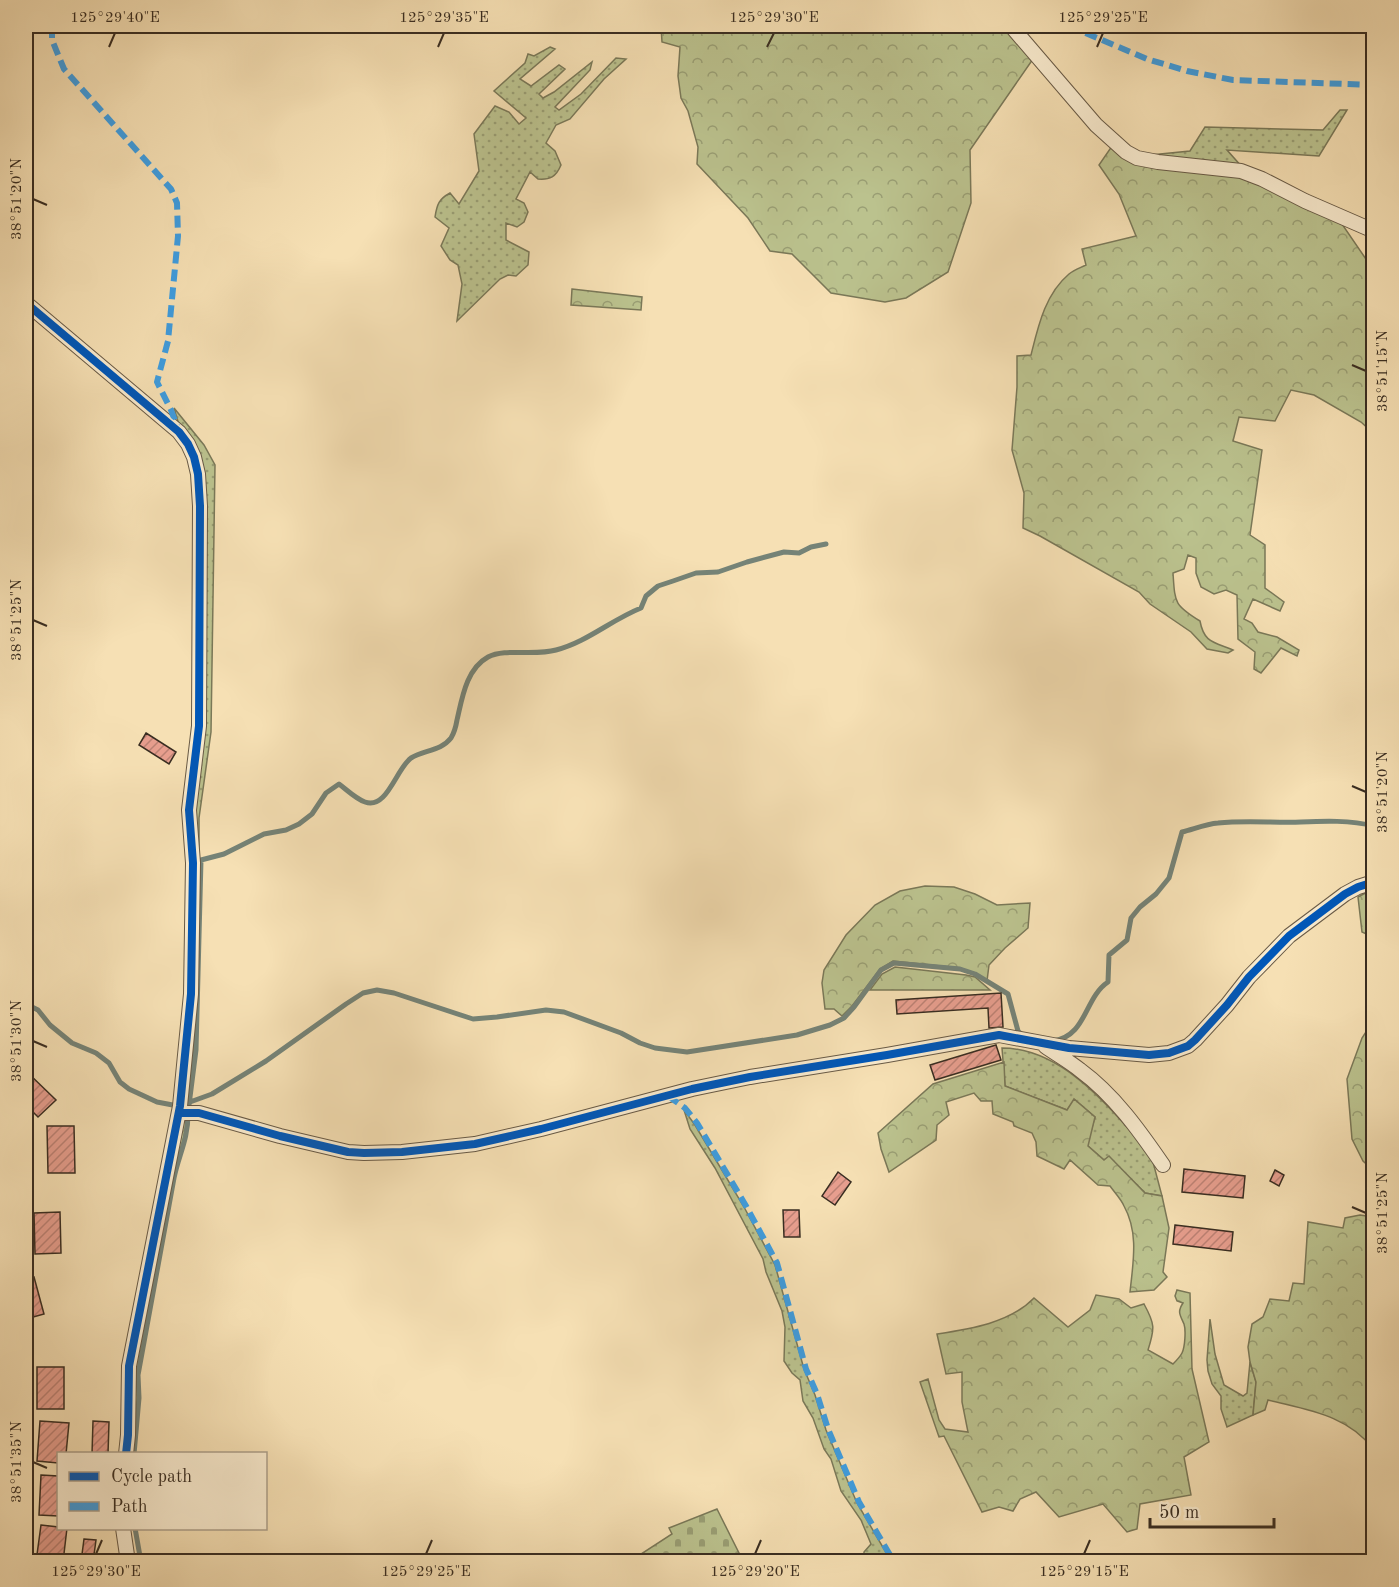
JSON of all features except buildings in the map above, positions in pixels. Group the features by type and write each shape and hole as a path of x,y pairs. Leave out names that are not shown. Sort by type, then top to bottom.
{"street":[{"path":"1011,26 1096,124 1126,152 1137,158 1158,162 1241,171 1374,231"},
{"path":"26,303 179,432 188,444 198,474 201,621 199,726 189,810 193,863 191,994 179,1113 129,1366 126,1452"},
{"path":"179,1113 199,1113 348,1152 402,1152 475,1144 692,1089 750,1077 999,1035 1042,1044 1149,1055 1179,1050 1195,1040 1249,977 1289,936 1345,894 1374,882"},
{"path":"1042,1044 1081,1071 1109,1096 1131,1120 1163,1165"},
{"path":"123,1530 128,1562"}],"green space":[{"path":"661,26 1004,26 1033,59 970,150 971,203 948,272 906,298 885,302 831,293 792,254 770,251 748,218 697,164 698,147 688,111 681,98 678,76 680,47 662,42"},
{"path":"550,47 555,49 520,79 531,86 559,65 565,69 539,94 543,98 592,62 590,70 555,107 559,110 581,94 616,58 626,59 604,79 570,119 556,125 546,143 555,151 561,165 557,172 552,177 538,179 530,172 516,199 524,203 528,212 524,222 517,227 506,223 506,240 529,252 528,265 516,276 508,275 500,279 457,321 462,284 458,265 450,260 441,246 449,228 435,217 438,205 443,197 450,193 459,204 479,171 474,134 495,106 509,112 519,124 526,118 494,91 525,63 528,54 534,56"},
{"path":"1340,110 1347,110 1319,156 1227,150 1243,168 1140,156 1190,151 1205,127 1323,130"},
{"path":"1112,146 1240,176 1259,183 1342,224 1374,273 1373,433 1361,422 1314,395 1291,390 1275,421 1239,417 1233,441 1262,450 1250,535 1265,545 1265,588 1284,602 1280,611 1253,599 1244,619 1252,623 1258,632 1277,637 1299,650 1297,656 1281,648 1261,673 1254,669 1255,652 1238,639 1237,595 1226,590 1214,594 1201,587 1196,573 1196,558 1188,555 1184,569 1173,573 1176,597 1185,611 1200,621 1207,638 1233,650 1228,653 1207,649 1191,632 1150,604 1139,592 1023,528 1024,493 1012,450 1017,356 1031,355 1044,312 1054,291 1069,274 1086,265 1082,249 1136,236 1119,194 1099,165"},
{"path":"572,289 642,297 641,310 571,305"},
{"path":"174,408 204,445 215,465 211,732 199,818 194,1050 188,1102 183,1102 203,507"},
{"path":"925,886 954,887 997,905 1030,903 1028,928 989,965 987,981 975,973 960,968 893,961 880,969 842,1016 834,1009 825,1009 822,983 824,970 846,935 875,905 900,891"},
{"path":"1373,889 1373,937 1362,932 1358,897"},
{"path":"895,967 975,977 990,990 870,990 882,974"},
{"path":"1373,1021 1373,1170 1363,1161 1352,1139 1347,1079 1362,1038"},
{"path":"1002,1048 1024,1051 1045,1058 1084,1083 1147,1150 1153,1162 1162,1196 1145,1193 1109,1157 1104,1160 1087,1145 1095,1117 1075,1100 1067,1110 1005,1086"},
{"path":"1004,1062 1005,1086 1067,1110 1074,1099 1095,1117 1088,1146 1104,1160 1109,1156 1145,1193 1162,1196 1169,1228 1163,1272 1167,1277 1154,1290 1130,1292 1134,1248 1132,1227 1123,1203 1110,1186 1098,1185 1070,1160 1064,1169 1037,1156 1036,1142 1032,1133 993,1114 992,1101 981,1101 974,1093 946,1102 949,1115 937,1125 936,1140 889,1172 878,1133 933,1084"},
{"path":"684,1110 744,1207 775,1265 804,1369 826,1430 857,1503 891,1561 864,1561 864,1552 871,1544 861,1520 841,1491 831,1459 824,1449 813,1418 803,1401 800,1380 784,1361 785,1327 782,1311 763,1259 715,1168 690,1129"},
{"path":"186,1115 183,1139 172,1178 137,1375 138,1398 133,1452 132,1389 180,1128"},
{"path":"1360,1215 1373,1217 1373,1449 1352,1428 1312,1411 1268,1400 1265,1410 1253,1415 1256,1382 1248,1347 1252,1324 1263,1317 1270,1299 1289,1301 1293,1283 1304,1284 1308,1222 1343,1228 1345,1218"},
{"path":"1177,1290 1190,1293 1192,1369 1209,1442 1184,1457 1191,1495 1140,1504 1137,1529 1127,1532 1103,1504 1059,1517 1036,1492 1020,1499 1013,1511 999,1507 982,1512 944,1436 939,1437 920,1382 928,1379 939,1420 945,1429 968,1432 962,1402 962,1372 946,1374 937,1334 989,1324 1024,1307 1034,1298 1068,1327 1090,1310 1096,1295 1119,1299 1131,1308 1144,1304 1153,1326 1148,1350 1173,1364 1182,1353 1185,1338 1185,1327 1180,1316 1183,1303 1177,1301 1175,1296"},
{"path":"1210,1319 1215,1354 1224,1385 1243,1396 1247,1393 1250,1362 1256,1382 1253,1415 1227,1427 1221,1409 1221,1396 1212,1384 1208,1371"},
{"path":"717,1509 743,1561 644,1561 641,1554 672,1534 669,1528"}],"waterway":[{"path":"189,1105 196,1050 201,860 224,854 264,834 286,830 299,824 312,814 326,793 339,784 365,802 373,803 379,800 411,758 437,748 451,738 470,677 481,662 488,657 503,653 556,650 589,636 641,608 646,596 658,586 696,573 718,572 784,552 799,553 811,547 826,544"},
{"path":"1053,1041 1073,1032 1094,997 1108,982 1109,955 1127,940 1131,918 1169,878 1182,832 1204,825 1239,822 1337,821 1374,826"},
{"path":"190,1102 212,1094 266,1061 363,993 377,990 394,993 473,1019 546,1010 564,1012 655,1048 687,1052 797,1035 830,1025 844,1018 881,970 894,963 960,969 975,974 1008,994 1018,1031 1023,1036"},
{"path":"26,1004 38,1010 50,1025 72,1043 96,1053 109,1063 120,1082 129,1089 157,1102 178,1106"},
{"path":"134,1452 139,1398 138,1375 174,1178 187,1132 188,1114"},
{"path":"135,1530 141,1562"}],"marked path":[{"path":"52,26 52,40 64,69 171,189 177,203 178,236 168,341 157,382 178,429"},
{"path":"1069,26 1147,59 1187,71 1233,80 1374,85"},
{"path":"668,1096 685,1108 697,1123 777,1263 806,1369 828,1429 859,1502 894,1562"}],"cycle path":[{"path":"26,303 179,432 194,457 198,474 200,506 199,726 189,810 193,863 191,994 180,1106 129,1366 126,1452"},
{"path":"179,1113 199,1113 348,1152 402,1152 475,1144 692,1089 750,1077 999,1035 1069,1048 1149,1055 1169,1053 1188,1046 1195,1040 1249,977 1289,936 1345,894 1374,882"}]}
